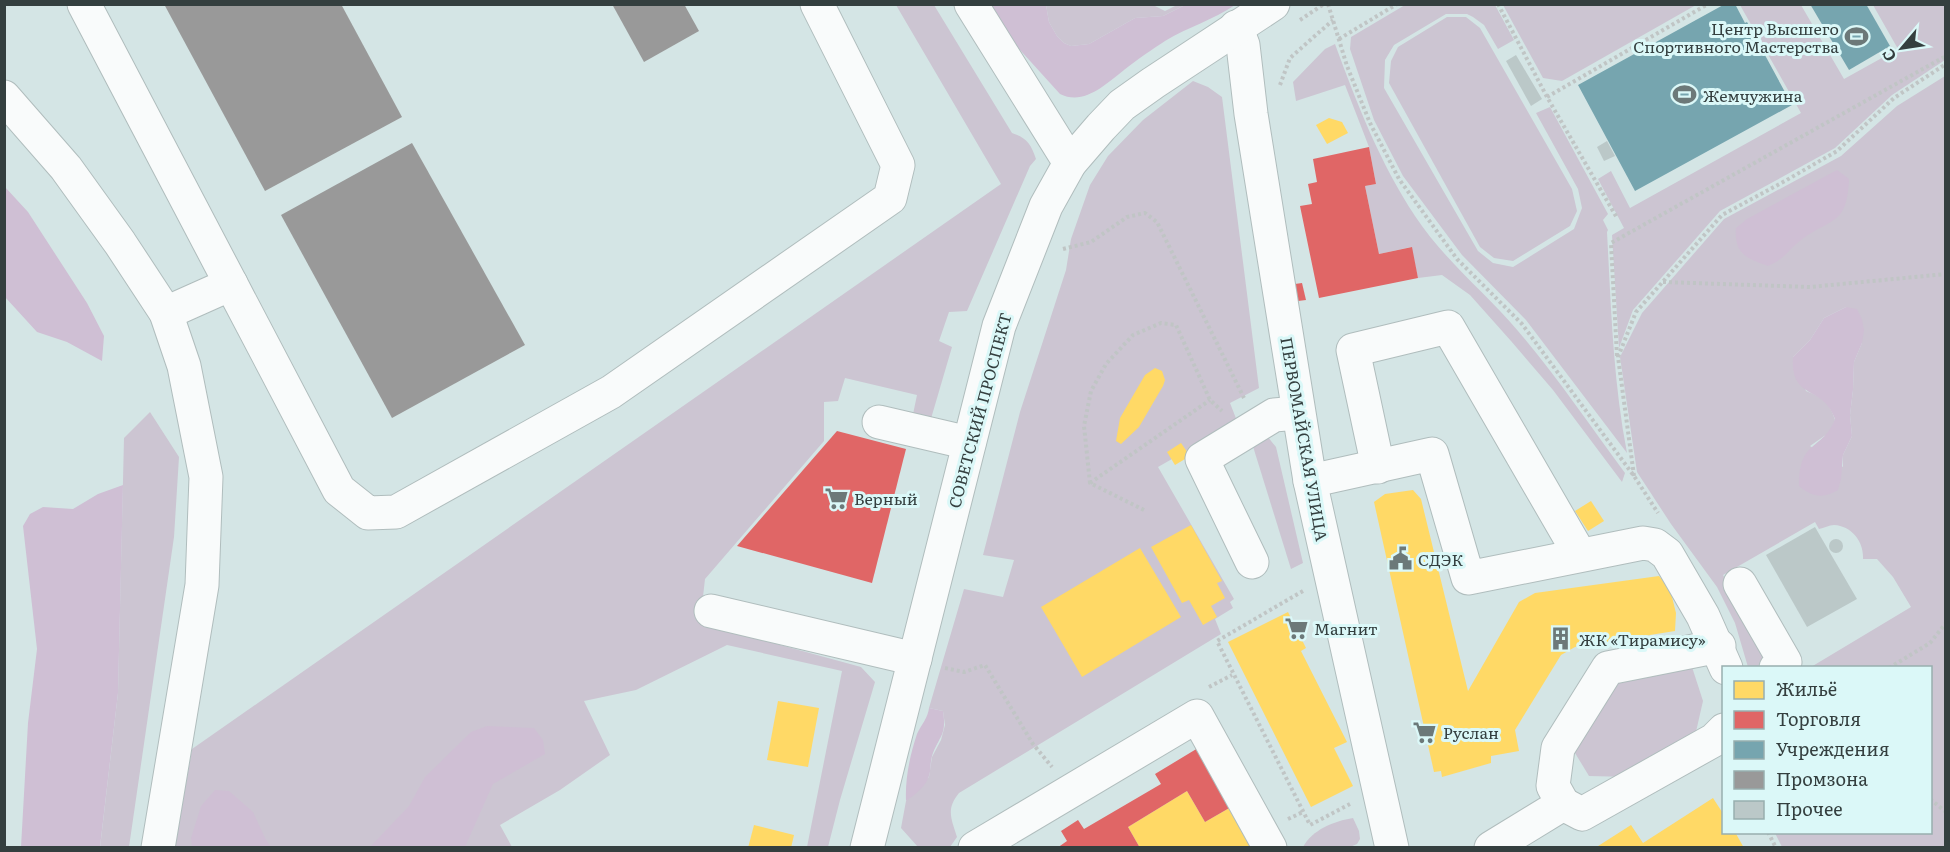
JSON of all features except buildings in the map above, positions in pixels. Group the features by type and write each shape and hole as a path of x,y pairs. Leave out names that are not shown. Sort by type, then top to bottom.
{"street":[{"path":"84,4 339,490 368,513 396,512 611,392 890,198 898,165 817,4"},
{"path":"972,4 1070,163"},
{"name":"СОВЕТСКИЙ ПРОСПЕКТ","path":"867,848 926,662 969,443 999,326 1046,206 1070,163 1122,105 1236,27 1285,13"},
{"name":"ПЕРВОМАЙСКАЯ УЛИЦА","path":"1236,27 1243,45 1251,114 1310,482 1385,844"},
{"path":"4,97 66,168 120,243 166,313 184,366 206,477 202,585 158,848"},
{"path":"166,313 231,284"},
{"path":"1378,466 1353,350 1448,327 1580,555"},
{"path":"1252,562 1202,459 1274,415 1298,412"},
{"path":"879,422 969,443"},
{"path":"1310,482 1432,454 1468,578 1643,543 1655,545 1667,554 1703,616 1722,657 1608,668 1558,748 1553,786 1563,804 1582,814 1714,740 1722,732"},
{"path":"1740,584 1785,662 1779,666"},
{"path":"711,611 926,662"},
{"path":"975,848 1197,716 1270,848"},
{"path":"1491,848 1563,804"}],"path":[{"path":"1285,13 1326,4 1370,123 1399,179 1457,259 1522,324 1634,476 1664,521"},
{"path":"1339,39 1397,4"},
{"path":"1498,4 1547,97 1617,218"},
{"path":"1547,97 1708,4"},
{"path":"1280,84 1290,58 1333,20"},
{"path":"1634,476 1617,357 1611,243 1946,56"},
{"path":"1617,357 1636,312 1722,215 1785,182 1837,151 1894,98 1946,64"},
{"path":"1032,238 1059,250 1091,242 1127,217 1145,213 1156,222 1247,404"},
{"path":"1663,282 1810,287 1946,274"},
{"path":"1090,483 1084,426 1091,391 1106,364 1133,335 1161,323 1176,325 1210,400 1221,412 1227,410"},
{"path":"1090,483 1210,400"},
{"path":"1090,483 1144,510"},
{"path":"1304,591 1217,641 1310,825 1331,814"},
{"path":"1892,666 1930,643 1946,623"},
{"path":"926,662 964,672 985,665 1033,744 1056,771 1069,792"},
{"path":"1932,801 1946,812"},
{"path":"1769,834 1776,848"}],"shaded area":[{"path":"896,5 934,5 1012,133 1028,142 1036,159 1030,166 967,311 949,312 939,341 952,347 930,422 912,419 917,395 845,378 838,401 824,402 824,441 705,579 700,623 861,667 875,682 828,847 807,847 842,671 727,645 636,690 584,701 610,755 560,790 500,825 512,847 175,848 192,749 1001,184"},
{"path":"988,5 1046,5 1049,22 1057,36 1071,46 1089,44 1135,18 1163,16 1185,5 1235,5 1165,41 1094,92 1069,97 1060,94 1011,40"},
{"path":"1046,5 1153,5 1165,11 1177,5 1185,5 1163,16 1135,18 1089,44 1071,46 1057,36 1049,22"},
{"path":"1405,5 1495,5 1514,40 1498,49 1484,25 1473,17 1467,14 1446,14 1394,45 1385,60 1384,88 1478,251 1493,263 1513,267 1574,229 1582,208 1578,189 1536,113 1550,107 1608,214 1603,220 1608,230 1616,371 1627,453 1526,320 1462,255 1403,176 1374,120 1350,49 1351,37"},
{"path":"1503,5 1696,5 1562,81 1543,78"},
{"path":"1740,5 1801,5 1844,79 1898,49 1873,5 1945,5 1945,60 1892,95 1835,148 1720,211 1633,310 1619,348 1612,235 1624,228 1598,179 1611,171 1630,208 1801,113"},
{"path":"1447,17 1466,17 1480,28 1572,189 1577,211 1570,226 1513,261 1494,258 1480,247 1389,83 1391,61 1398,47"},
{"path":"1335,44 1380,154 1415,216 1439,247 1505,317 1546,365 1625,473 1622,482 1553,390 1470,295 1442,275 1418,278 1411,247 1379,254 1365,186 1376,184 1369,147 1345,85 1296,101 1293,82 1325,49"},
{"path":"1945,76 1945,847 1782,847 1776,834 1932,834 1932,666 1813,666 1911,607 1893,577 1877,559 1863,559 1859,541 1846,528 1830,525 1819,529 1815,522 1723,575 1771,658 1758,666 1748,666 1735,623 1717,587 1637,472 1620,357 1642,313 1724,219 1841,156 1897,106","holes":["1846,307 1862,343 1854,362 1850,415 1852,436 1843,455 1843,467 1810,446 1830,432 1835,420 1825,401 1806,391 1793,357 1810,340 1824,318"]},
{"path":"1193,81 1208,87 1222,97 1259,388 1230,403 1237,421 1186,451 1181,444 1172,459 1158,467 1234,599 1230,602 1233,608 1215,619 1221,634 959,793 951,809 957,837 950,847 918,847 901,828 906,801 929,777 932,757 941,740 945,725 943,711 929,708 964,589 1003,597 1014,560 983,555 1020,412 1066,270 1071,239 1090,185 1108,156 1143,120"},
{"path":"1837,170 1849,179 1845,205 1836,219 1801,240 1768,266 1743,254 1737,244 1736,228 1747,219"},
{"path":"5,187 28,212 87,303 104,336 102,361 67,342 37,332 5,297"},
{"path":"1846,307 1857,309 1864,330 1862,343 1854,362 1850,415 1852,436 1843,455 1838,490 1818,496 1808,493 1799,486 1800,471 1807,452 1824,437 1835,419 1830,408 1802,387 1797,380 1793,371 1793,357 1810,340 1824,318"},
{"path":"150,412 179,457 174,537 129,847 100,848 118,693 124,438"},
{"path":"1267,436 1276,447 1303,563 1291,569 1251,440"},
{"path":"123,485 118,693 100,847 21,847 28,723 37,649 23,526 30,514 43,507 73,509 98,494"},
{"path":"1692,667 1703,701 1695,736 1630,777 1589,776 1572,748 1617,677"},
{"path":"929,708 943,711 943,731 932,756 928,780 906,801 907,775 912,750"},
{"path":"487,726 534,728 543,740 545,754 493,784 465,847 370,847 409,806 425,777 471,732"},
{"path":"215,790 229,791 253,812 271,847 192,847 191,838 201,806"},
{"path":"1353,818 1359,831 1360,839 1357,844 1350,847 1303,847 1324,827"}],"place":[{"name":"Центр Высшего Спортивного Мастерства","path":"1857,37"},
{"name":"Жемчужина","path":"1685,95"},
{"name":"Верный","path":"836,498"},
{"name":"СДЭК","path":"1400,559"},
{"name":"Магнит","path":"1296,628"},
{"name":"ЖК «Тирамису»","path":"1561,639"},
{"name":"Руслан","path":"1425,732"}]}
